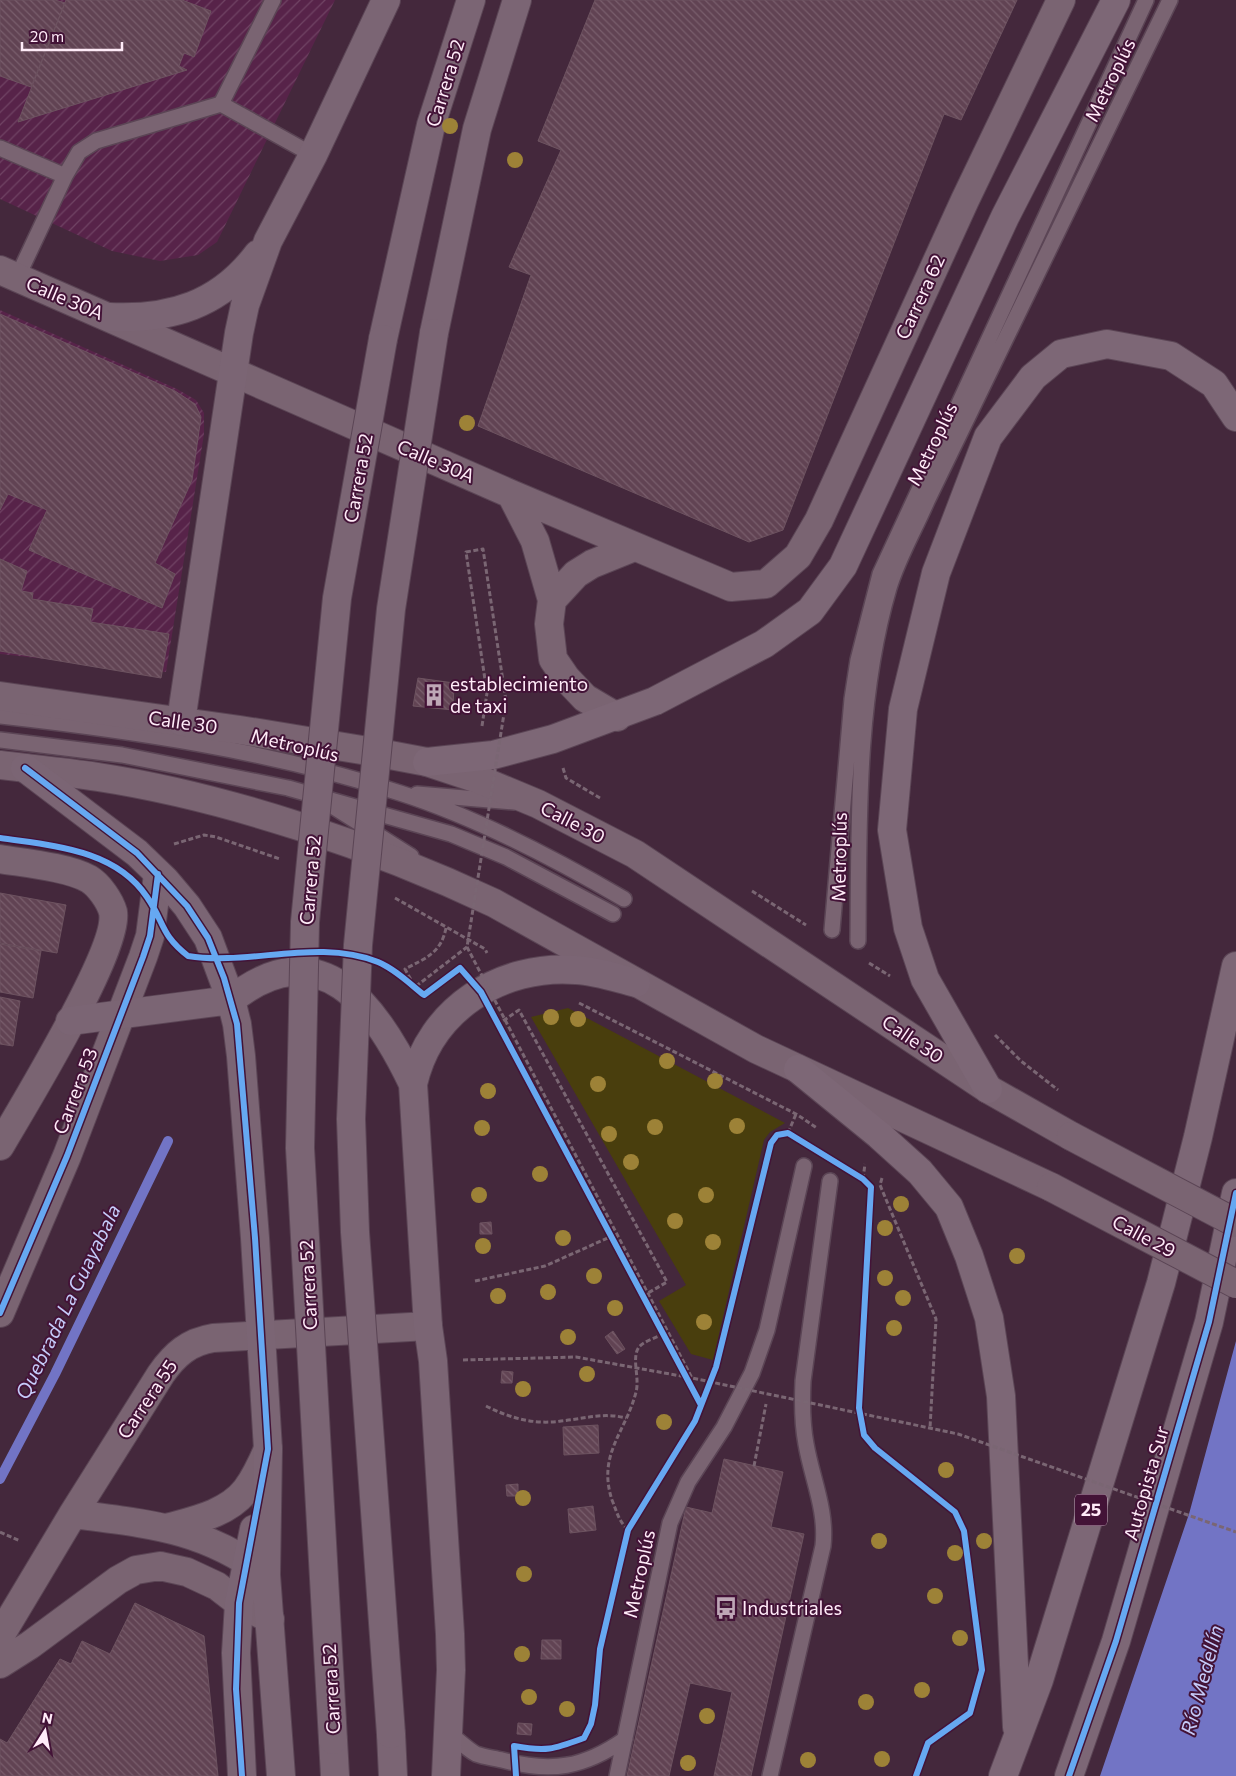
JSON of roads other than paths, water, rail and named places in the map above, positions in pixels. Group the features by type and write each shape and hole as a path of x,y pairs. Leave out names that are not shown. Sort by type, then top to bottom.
{"highway":[{"path":"427,762 493,755 554,740 617,717 655,701 764,644 810,611 843,566 1005,217 1116,0"},
{"path":"988,1089 925,979 908,928 892,830 903,710 936,573 988,436 1033,377 1061,354 1107,344 1171,356 1214,384 1236,417"},
{"name":"25","path":"1003,1776 1039,1680 1161,1283 1198,1137 1236,966"},
{"path":"798,1069 879,1135 920,1172 949,1207 969,1256 988,1318 1001,1396 1018,1736"},
{"name":"Autopista Sur","path":"1070,1776 1116,1640 1209,1322 1236,1193"}],"main road":[{"path":"181,722 232,373 245,305 268,241 313,155 386,0"},
{"name":"Carrera 52","path":"336,1776 300,1148 305,931 337,598 382,339 431,125 471,0"},
{"path":"393,1776 355,1232 350,1119 358,944 391,609 434,333 476,129 516,0"},
{"path":"109,317 148,317 171,313 200,302 226,287 249,266 268,241"},
{"path":"13,766 150,866 187,906 208,938 231,1000 237,1024 241,1056 268,1449 257,1568 270,1619 281,1776"},
{"path":"446,1776 451,1670 449,1600 433,1361 428,1326 413,1084 418,1064 432,1037 454,1012 491,986 537,971 556,969 592,972 636,983"},
{"path":"70,1020 231,1000 246,988 277,973 304,970 335,980 363,1004 377,1021 400,1057 413,1084"},
{"path":"242,1776 236,1653 239,1603 257,1568"},
{"path":"239,1736 278,1734"}],"street":[{"name":"Carrera 62","path":"766,584 798,556 819,520 965,200 1061,0"},
{"name":"Calle 30A","path":"8,274 634,547 731,586 766,584"},
{"path":"511,494 535,541 552,600 549,624 553,659 566,678 585,698 617,717"},
{"path":"552,600 576,574 592,564 634,547"},
{"name":"Calle 30","path":"0,696 181,722 427,762 478,779 538,804 636,854 988,1089 1071,1136 1236,1223"},
{"path":"13,766 99,777 233,807 389,859 463,888 494,903 747,1044 798,1069"},
{"name":"Carrera 53","path":"0,859 56,869 89,879 104,893 113,913 111,934 106,949 70,1020 0,1146"},
{"name":"Carrera 53","path":"0,1313 67,1156 150,936 150,866"},
{"name":"Calle 29","path":"798,1069 1051,1187 1236,1284"},
{"name":"Carrera 55","path":"0,1636 72,1514 172,1358 197,1340 260,1334 428,1326"},
{"path":"170,1528 200,1519 231,1503 245,1491 268,1449"},
{"path":"72,1514 170,1528 214,1543 257,1568"},
{"path":"0,1664 30,1645 118,1580 136,1570 160,1566 186,1572 216,1586 239,1603 270,1619"}],"lane":[{"path":"221,104 273,0"},
{"name":"Metroplús","path":"832,930 852,699 860,651 880,574 1146,0"},
{"name":"Metroplús","path":"858,941 859,829 868,691 878,635 890,586 927,501 1170,1"},
{"path":"8,274 79,152 96,141 221,104 313,155"},
{"path":"0,148 65,176"},
{"name":"Metroplús","path":"0,716 197,743 310,768 401,793 476,823 579,872 624,899"},
{"path":"0,740 122,755 288,788 451,834 506,857 613,914"},
{"name":"Metroplús","path":"401,793 538,804"},
{"path":"315,796 463,888"},
{"name":"Metroplús","path":"617,1776 670,1523 688,1482 724,1427 752,1373 767,1330 804,1166"},
{"path":"770,1776 823,1546 825,1525 806,1444 802,1413 803,1382 830,1181"},
{"path":"449,1733 476,1754 516,1764 560,1768 584,1762 605,1753 625,1739"}],"water":[{"name":"Río Medellín","path":"1236,1341 1236,1776 1100,1776 1189,1514"}],"waterway":[{"name":"Quebrada La Guayabala","path":"0,1479 55,1374 168,1141"}],"place":[{"name":"establecimiento de taxi","path":"434,695"},
{"name":"Industriales","path":"726,1608"}]}
